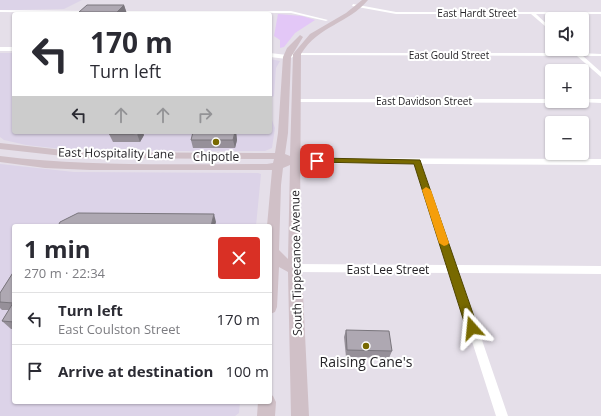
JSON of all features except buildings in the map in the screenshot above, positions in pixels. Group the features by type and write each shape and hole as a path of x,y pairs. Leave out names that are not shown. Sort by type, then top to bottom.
{"main road":[{"path":"291,55 312,34 329,21 365,0"},
{"name":"South Tippecanoe Avenue","path":"291,55 296,101 294,232 300,416"},
{"name":"South Tippecanoe Avenue","path":"272,251 279,161 291,55"},
{"name":"East Hospitality Lane","path":"0,146 81,155 270,156 279,161"},
{"name":"East Hospitality Lane","path":"0,159 45,165 90,167 296,160"},
{"path":"272,251 285,265 295,268"},
{"path":"266,416 267,404"}],"street":[{"name":"East Hardt Street","path":"357,4 392,13 601,14"},
{"path":"0,12 99,12"},
{"path":"113,12 291,12 329,21"},
{"path":"532,13 545,25"},
{"path":"0,46 12,46"},
{"path":"0,49 12,49"},
{"path":"272,52 291,55"},
{"path":"272,55 291,55"},
{"name":"East Gould Street","path":"291,55 545,55"},
{"name":"East Gould Street","path":"589,55 601,55"},
{"path":"579,56 601,75"},
{"name":"East Davidson Street","path":"296,101 545,101"},
{"path":"589,101 601,101"},
{"path":"296,160 417,162 601,162"},
{"path":"417,162 502,416"},
{"name":"East Lee Street","path":"295,268 601,270"}],"shaded area":[{"path":"0,0 82,0 64,9 0,10"},
{"path":"278,14 302,16 315,20 295,33 284,47 280,48 280,40 274,36"},
{"path":"0,53 12,53 12,134 272,134 272,120 275,128 272,148 265,151 80,151 26,145 4,140 0,137"},
{"path":"272,59 280,61 276,68 274,96 272,98"},
{"path":"0,164 74,172 261,174 256,224 12,224 12,404 240,404 239,413 235,416 0,416"}],"slow traffic":[{"path":"426,190 444,243"}],"place":[{"name":"Chipotle","path":"216,142"},
{"name":"Raising Cane's","path":"366,346"}],"route":[{"path":"317,161 417,162 472,328"}]}
